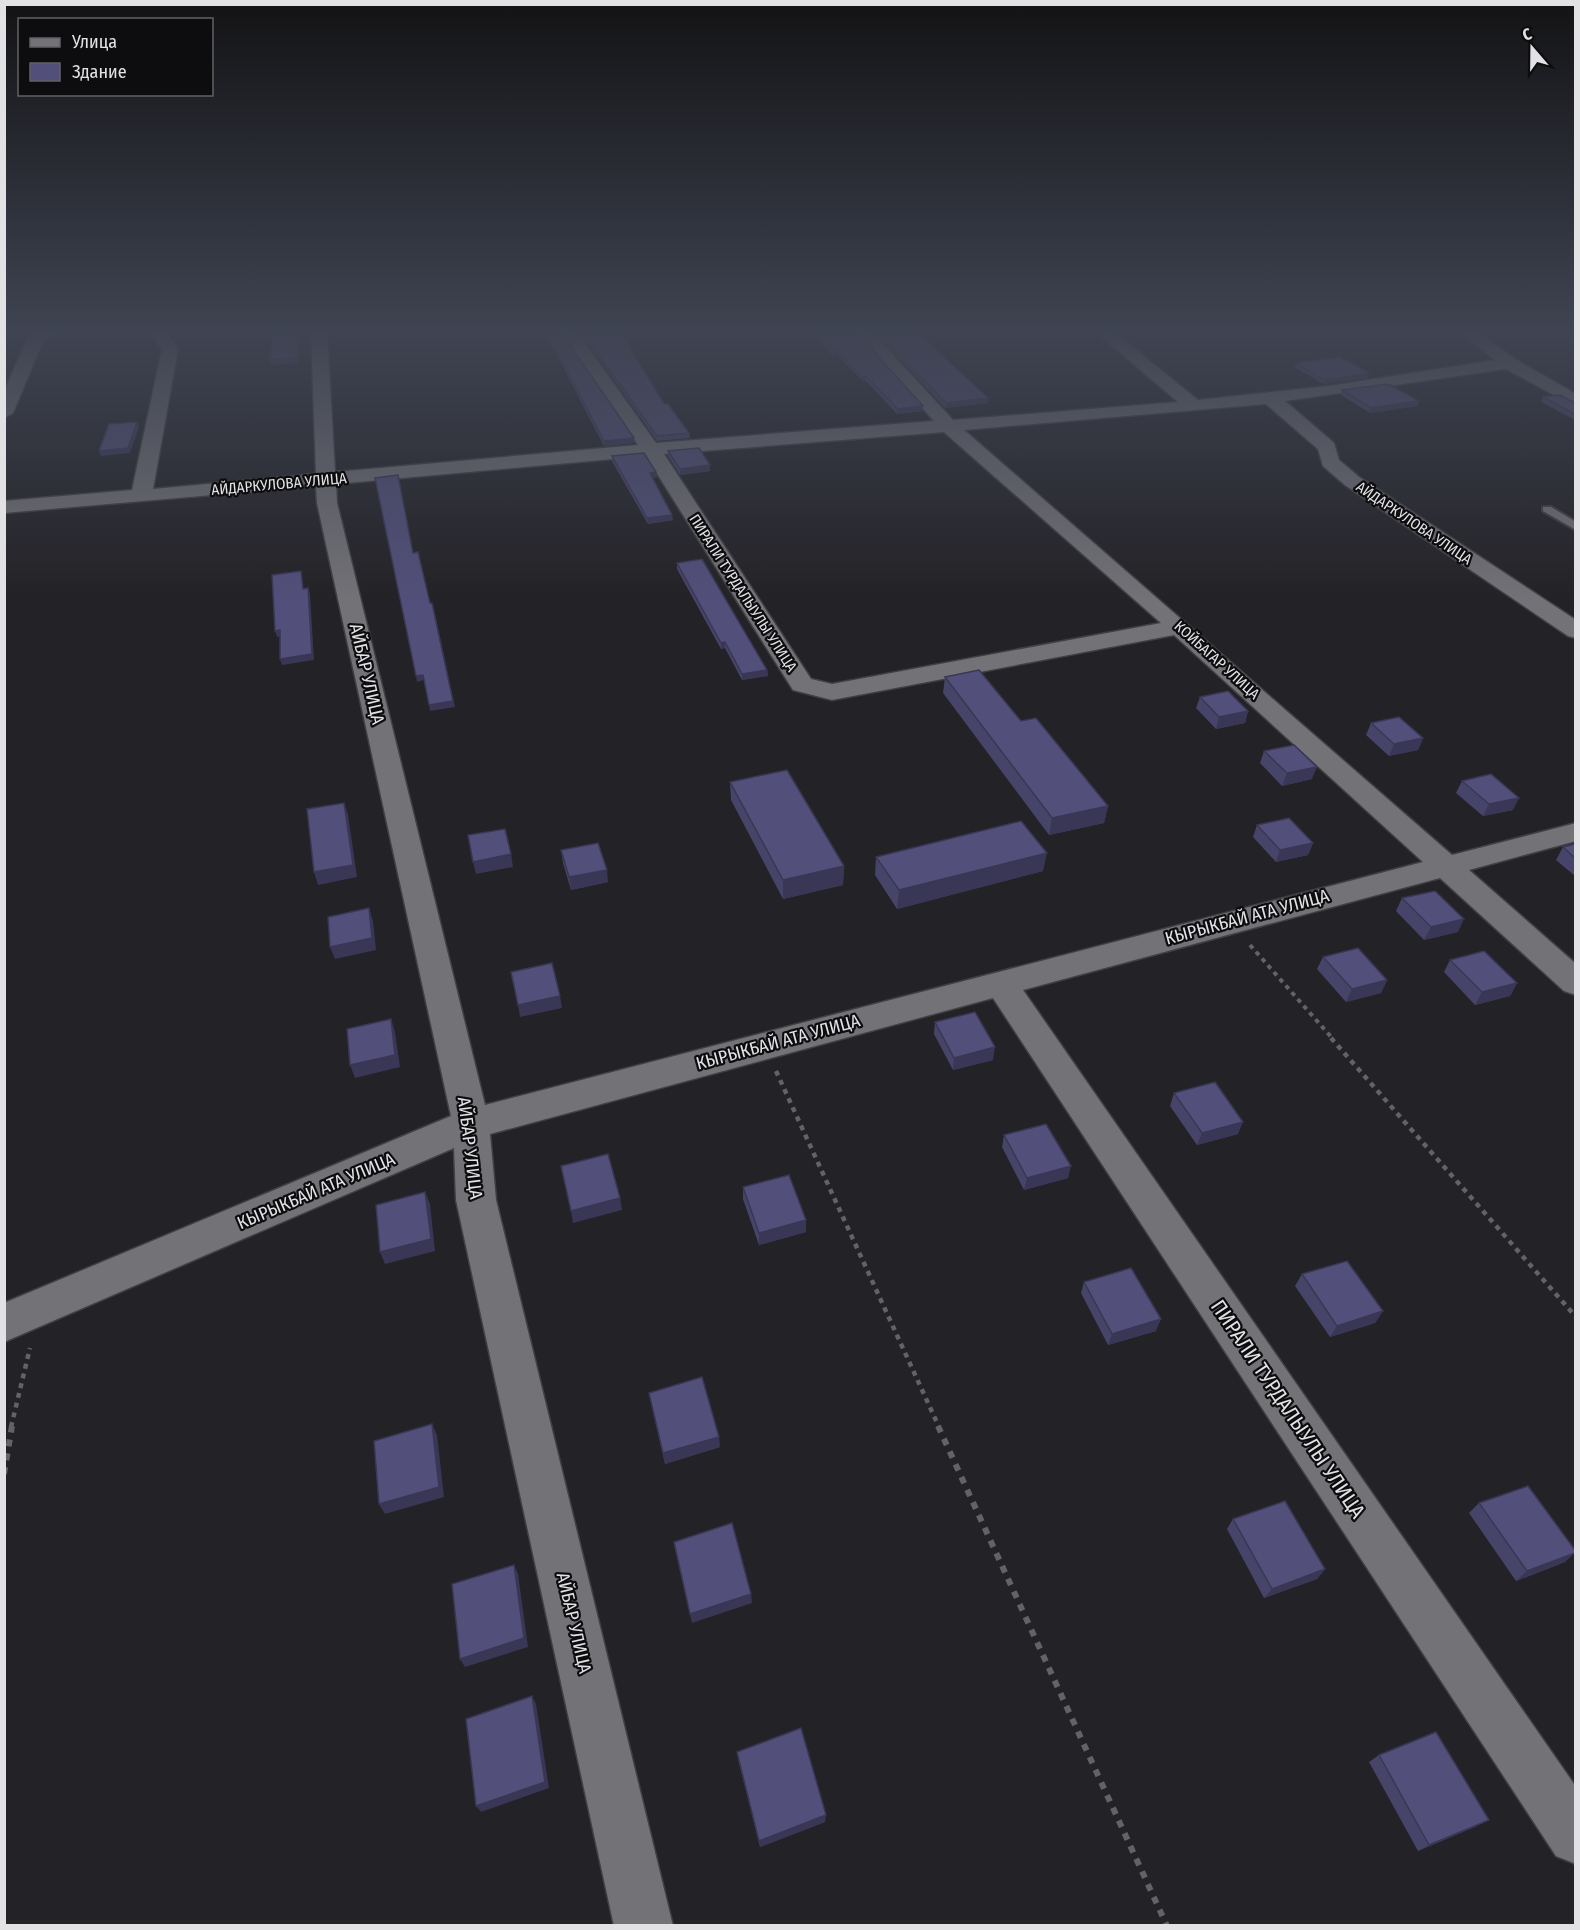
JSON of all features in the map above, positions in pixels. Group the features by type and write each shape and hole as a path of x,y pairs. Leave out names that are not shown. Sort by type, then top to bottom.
{"street":[{"path":"141,496 156,422"},
{"name":"АЙБАР УЛИЦА","path":"322,422 327,503 471,1124 476,1200 644,1926"},
{"name":"ПИРАЛИ ТУРДАЛЫУЛЫ УЛИЦА","path":"632,422 802,685 832,692 1179,627"},
{"name":"КОЙБАГАР УЛИЦА","path":"944,422 1179,627 1575,983"},
{"name":"АЙДАРКУЛОВА УЛИЦА","path":"4,507 651,449 983,422"},
{"name":"АЙДАРКУЛОВА УЛИЦА","path":"1298,422 1327,447 1330,462 1352,482 1575,631"},
{"name":"КЫРЫКБАЙ АТА УЛИЦА","path":"4,1323 40,1310 471,1124 1575,832"},
{"name":"ПИРАЛИ ТУРДАЛЫУЛЫ УЛИЦА","path":"1000,983 1575,1836"}],"lane":[{"path":"1547,509 1575,527"}],"path":[{"path":"1230,922 1575,1317"},
{"path":"764,1046 1167,1926"},
{"path":"4,1474 8,1441 40,1310"}],"building":[{"path":"137,422 128,448 99,451 109,424"},
{"path":"594,422 623,422 634,438 604,441"},
{"path":"647,422 681,422 689,433 657,436"},
{"path":"699,448 710,465 680,469 668,451"},
{"path":"644,453 656,472 650,473 672,515 647,518 612,456"},
{"path":"398,475 413,553 418,552 430,603 432,603 453,701 429,705 423,675 416,676 375,478"},
{"path":"702,559 767,670 742,674 725,642 721,643 677,563"},
{"path":"301,571 303,589 308,588 312,654 280,659 280,630 275,631 272,575"},
{"path":"979,670 1021,721 1036,718 1108,806 1052,818 945,677"},
{"path":"1228,691 1248,711 1219,717 1200,697"},
{"path":"1399,717 1423,738 1394,744 1371,723"},
{"path":"1294,745 1317,767 1287,773 1264,751"},
{"path":"787,770 844,866 783,880 730,782"},
{"path":"1491,774 1519,798 1489,804 1462,781"},
{"path":"344,803 353,865 314,872 307,809"},
{"path":"1289,818 1313,843 1280,850 1257,825"},
{"path":"1021,821 1047,853 899,890 876,857"},
{"path":"505,829 511,854 473,862 468,835"},
{"path":"598,843 607,870 569,877 561,850"},
{"path":"1575,844 1575,858 1563,847"},
{"path":"1435,891 1464,919 1431,927 1402,898"},
{"path":"369,908 372,938 330,947 328,917"},
{"path":"1358,948 1387,980 1352,989 1323,957"},
{"path":"1484,951 1517,983 1482,992 1450,960"},
{"path":"552,963 560,996 518,1005 511,972"},
{"path":"975,1012 995,1047 954,1058 935,1022"},
{"path":"391,1019 395,1055 350,1065 347,1029"},
{"path":"1215,1082 1243,1122 1202,1133 1174,1093"},
{"path":"1046,1124 1071,1166 1027,1178 1004,1135"},
{"path":"608,1154 620,1198 571,1211 561,1166"},
{"path":"789,1175 806,1220 759,1233 743,1187"},
{"path":"425,1192 431,1239 380,1252 376,1205"},
{"path":"1347,1261 1383,1311 1337,1326 1302,1274"},
{"path":"1131,1268 1161,1319 1112,1334 1084,1282"},
{"path":"702,1377 719,1437 663,1453 649,1393"},
{"path":"432,1424 439,1487 379,1504 374,1441"},
{"path":"1528,1486 1575,1553 1527,1571 1479,1503"},
{"path":"1285,1501 1325,1569 1272,1589 1233,1519"},
{"path":"732,1523 751,1594 690,1614 674,1542"},
{"path":"514,1565 524,1638 460,1659 452,1584"},
{"path":"532,1696 545,1782 476,1806 466,1719"},
{"path":"801,1728 826,1815 759,1841 737,1752"},
{"path":"1436,1732 1489,1820 1429,1845 1379,1755"}]}
